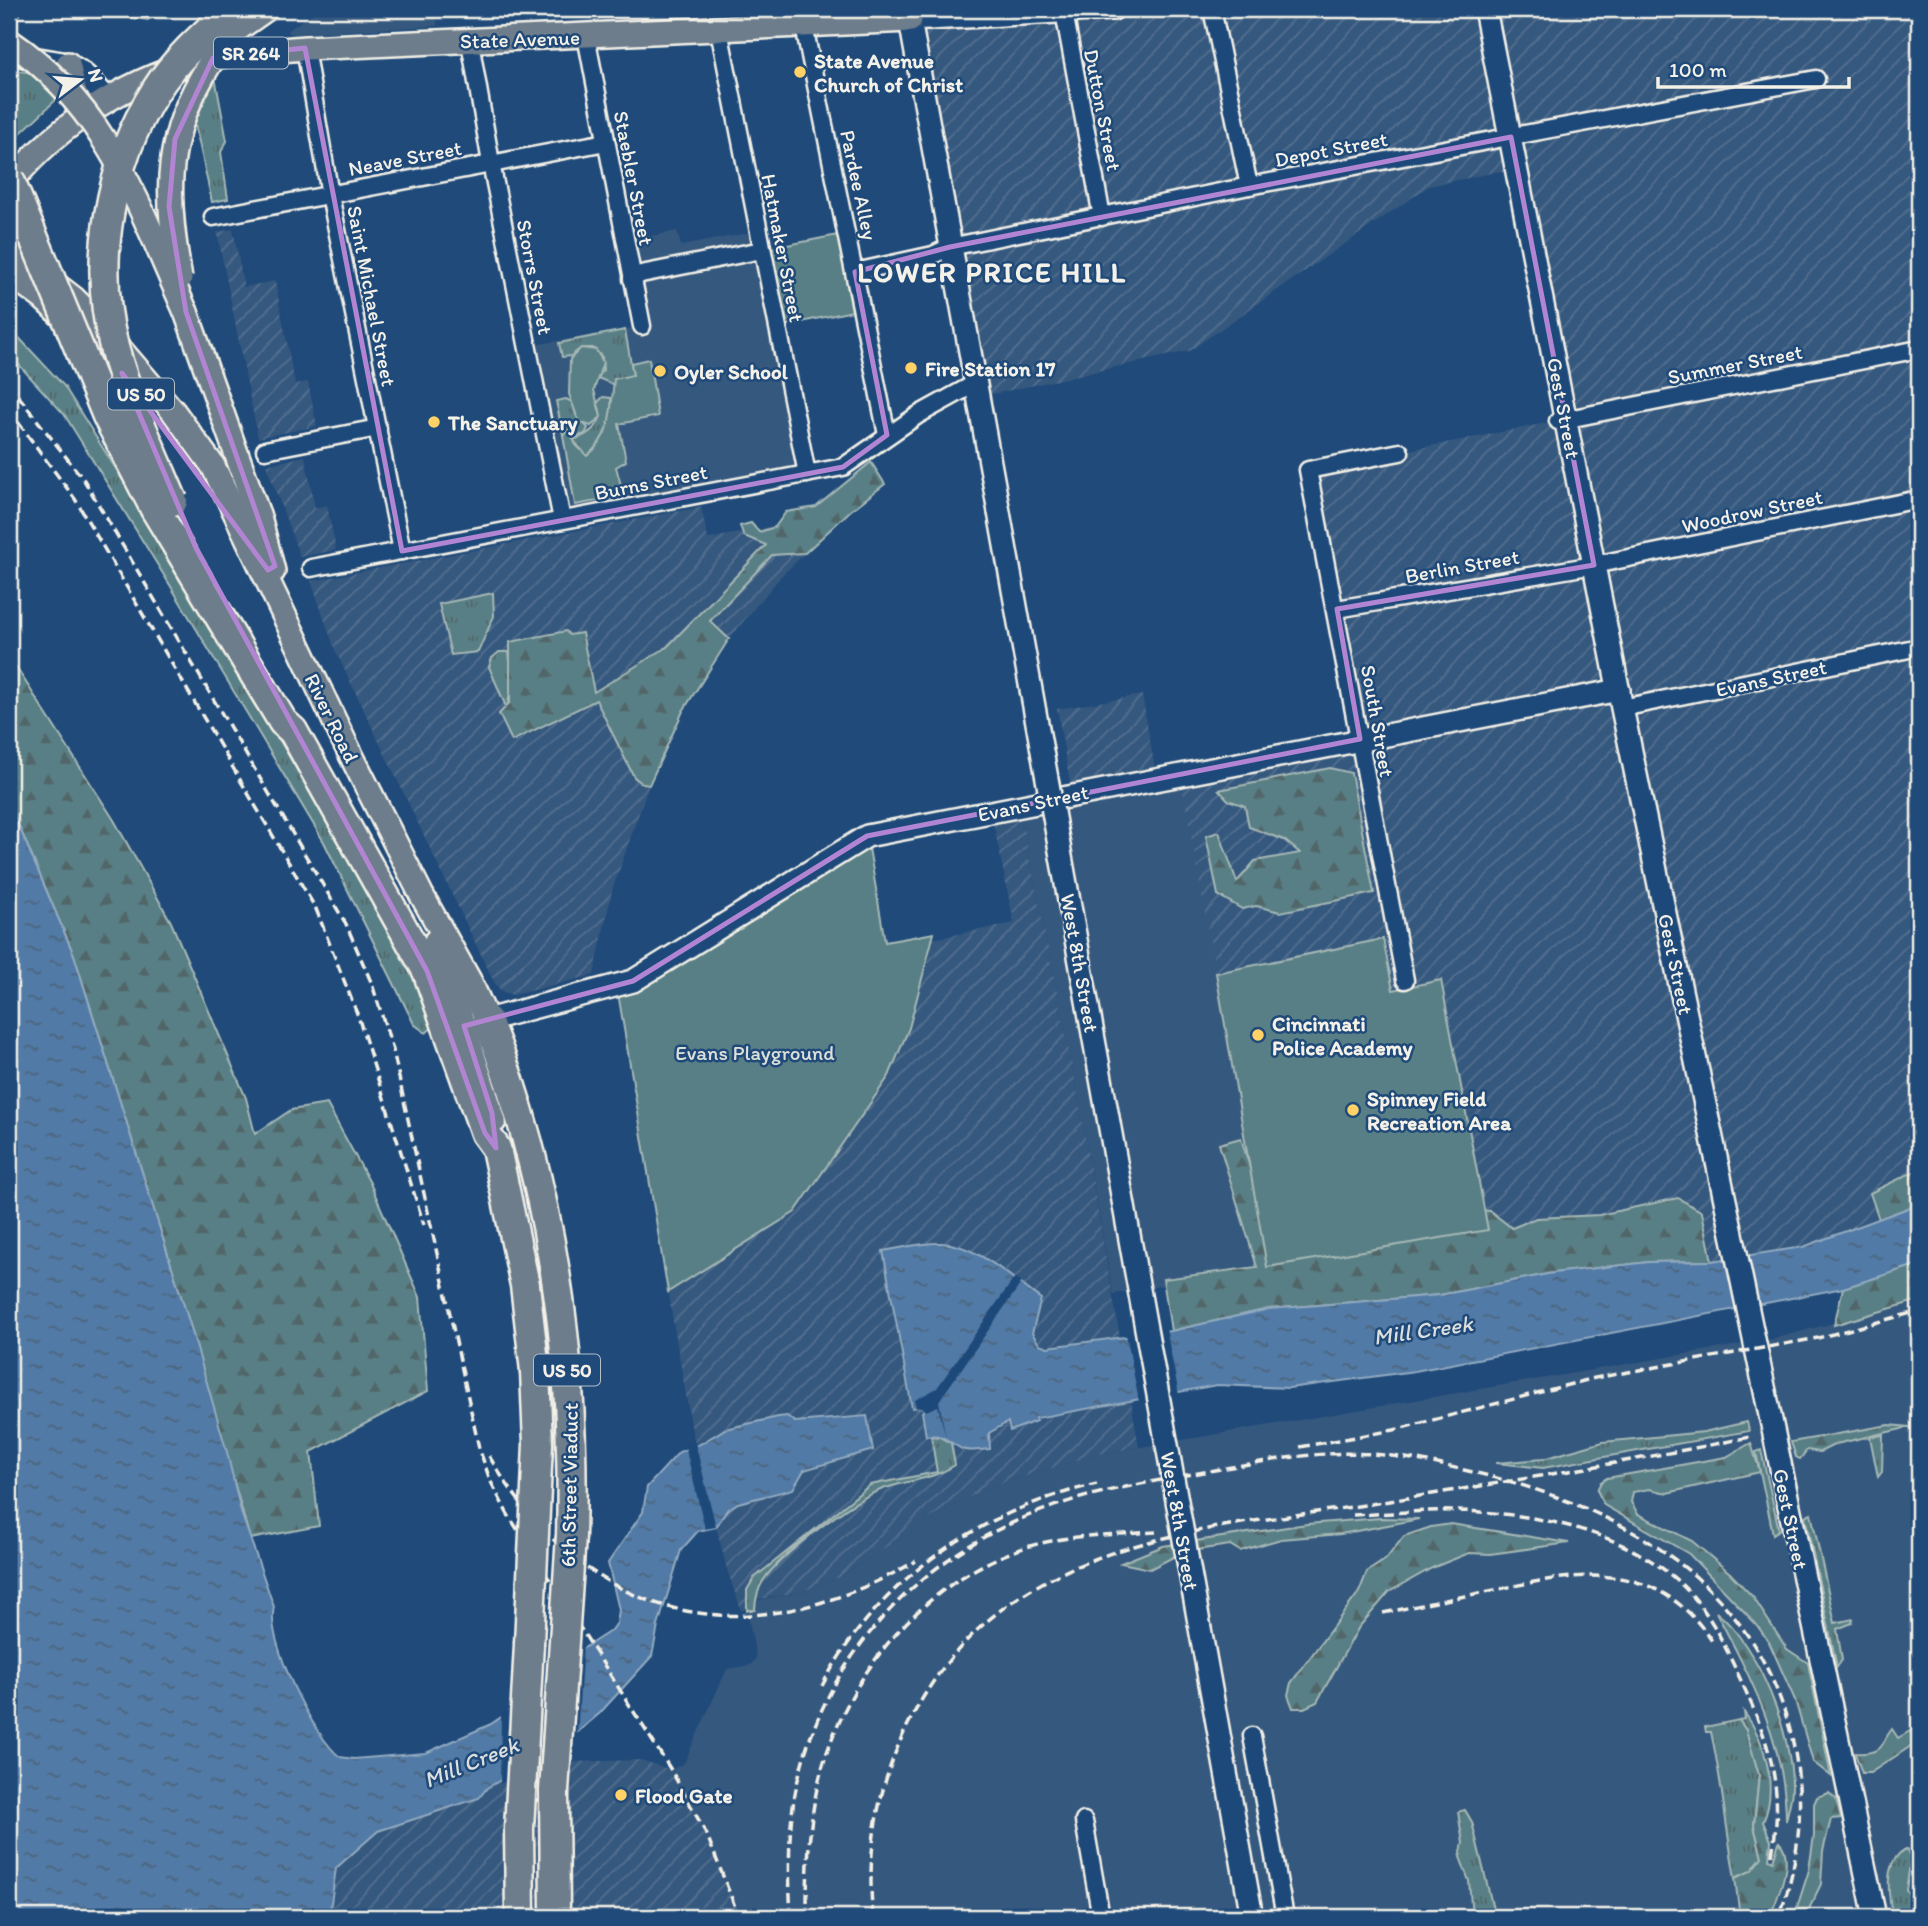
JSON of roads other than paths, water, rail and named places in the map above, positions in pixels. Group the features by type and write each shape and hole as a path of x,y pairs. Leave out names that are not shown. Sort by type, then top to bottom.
{"highway":[{"path":"164,505 114,345 105,281 108,222 122,161 157,88 199,38 234,16"},
{"path":"9,178 107,416 223,601 282,702 293,731 426,971 496,1111"},
{"name":"6th Street Viaduct","path":"487,1020 496,1111 546,1218 572,1417 571,1536 554,1791 555,1917"},
{"name":"6th Street Viaduct","path":"496,1111 485,1133 496,1148 525,1285 535,1370 538,1432 519,1829 520,1917"}],"main road":[{"path":"186,312 169,207 175,139 191,96 234,16 266,9"},
{"name":"State Avenue","path":"9,184 40,148 106,99 173,69 215,57 305,48 804,26 909,14"},
{"path":"9,41 54,78 105,138 122,167 186,312 260,520 286,621"},
{"path":"68,64 80,117"},
{"name":"River Road","path":"9,249 73,298 166,401 213,466 246,540 421,894 470,982 487,1020"},
{"name":"River Road","path":"9,273 43,298 131,382 181,446 246,540"},
{"name":"River Road","path":"421,894 496,1111"}],"street":[{"name":"State Avenue","path":"909,14 1113,9"},
{"path":"1212,9 1249,186"},
{"name":"Gest Street","path":"1486,9 1562,420 1875,1917"},
{"name":"Dutton Street","path":"1064,12 1102,217"},
{"name":"West 8th Street","path":"909,14 1252,1917"},
{"name":"Pardee Alley","path":"804,26 887,435"},
{"name":"Hatmaker Street","path":"719,30 807,474"},
{"name":"Staebler Street","path":"586,36 642,326"},
{"name":"Storrs Street","path":"470,42 491,163 562,520"},
{"name":"Saint Michael Street","path":"305,48 330,195 402,551"},
{"path":"9,55 68,64 85,73 106,99"},
{"name":"Depot Street","path":"855,272 933,255 950,247 1249,186 1816,79"},
{"name":"Neave Street","path":"214,218 606,142"},
{"path":"632,279 642,274 762,250"},
{"name":"Summer Street","path":"1562,420 1919,349"},
{"name":"Burns Street","path":"311,568 843,467 887,435 977,391"},
{"path":"265,450 378,428"},
{"name":"South Street","path":"1400,452 1308,470 1405,980"},
{"name":"Woodrow Street","path":"1594,565 1919,499"},
{"name":"Berlin Street","path":"1336,608 1594,565"},
{"name":"Evans Street","path":"487,1020 633,981 867,836 1360,738 1621,699 1919,648"},
{"path":"1252,1736 1285,1917"},
{"path":"1084,1821 1101,1917"}],"water":[{"name":"Mill Creek","path":"9,803 74,955 191,1328 227,1452 241,1512 274,1607 273,1622 284,1663 305,1709 329,1746 340,1757 354,1759 426,1753 491,1724 542,1689 573,1655 612,1630 617,1623 619,1610 608,1563 643,1512 647,1487 679,1452 700,1444 725,1429 778,1417 787,1416 795,1422 867,1416 873,1450 804,1470 793,1489 738,1503 727,1510 716,1527 698,1531 681,1550 658,1626 652,1656 600,1713 553,1750 487,1788 479,1798 378,1831 336,1868 329,1917 9,1917"},
{"name":"Mill Creek","path":"1919,1204 1919,1264 1843,1288 1415,1371 1289,1388 1217,1385 1036,1418 1036,1421 1010,1431 1008,1422 989,1433 990,1449 976,1450 962,1449 942,1437 926,1436 922,1412 926,1409 912,1408 883,1251 942,1243 955,1245 981,1256 1041,1299 1032,1333 1039,1344 1048,1347 1171,1331 1269,1309 1440,1295 1553,1273 1649,1262 1712,1261 1803,1247"}],"railway":[{"path":"9,384 84,480 346,924 372,984 393,1050 479,1448 490,1480 507,1513 671,1770 707,1835 739,1917"},
{"path":"9,410 75,499 316,909 358,1016 424,1225"},
{"path":"1300,1447 1394,1430 1595,1378 1818,1338 1919,1311"},
{"path":"873,1917 871,1862 879,1808 894,1756 918,1706 959,1648 1008,1605 1062,1573 1122,1550 1185,1533 1521,1479 1750,1437"},
{"path":"791,1917 789,1862 793,1806 804,1757 821,1711 845,1668 874,1628 907,1593 946,1561 988,1535 1033,1514 1070,1501 1128,1486 1260,1462 1309,1455 1358,1453 1407,1458 1477,1473 1531,1488 1582,1507 1631,1531 1675,1560 1714,1594 1748,1635 1774,1683 1792,1738 1799,1783 1799,1829 1792,1873 1779,1917"},
{"path":"489,1456 529,1514 575,1558 624,1590 677,1609 733,1615 792,1610 853,1591 916,1561"},
{"path":"822,1686 845,1648 872,1613 903,1582 937,1555 974,1531 1013,1511 1097,1484"},
{"path":"1353,1515 1429,1511 1515,1515 1547,1521 1609,1539 1637,1552 1663,1569 1696,1599 1712,1622 1761,1728 1776,1790 1775,1835 1771,1859"},
{"path":"807,1917 812,1814 831,1741 869,1668 894,1636 924,1606 956,1581 992,1561 1030,1546 1061,1539 1156,1532"},
{"path":"1383,1613 1561,1578 1618,1578 1644,1584 1669,1597 1692,1616 1714,1644"}],"place":[{"name":"State Avenue Church of Christ","path":"800,72"},
{"name":"Fire Station 17","path":"911,368"},
{"name":"Oyler School","path":"660,371"},
{"name":"The Sanctuary","path":"434,422"},
{"name":"Cincinnati Police Academy","path":"1258,1035"},
{"name":"Spinney Field Recreation Area","path":"1353,1110"},
{"name":"Flood Gate","path":"621,1795"}],"district":[{"name":"LOWER PRICE HILL","path":"992,272"}],"park label":[{"name":"Evans Playground","path":"755,1052"}]}
